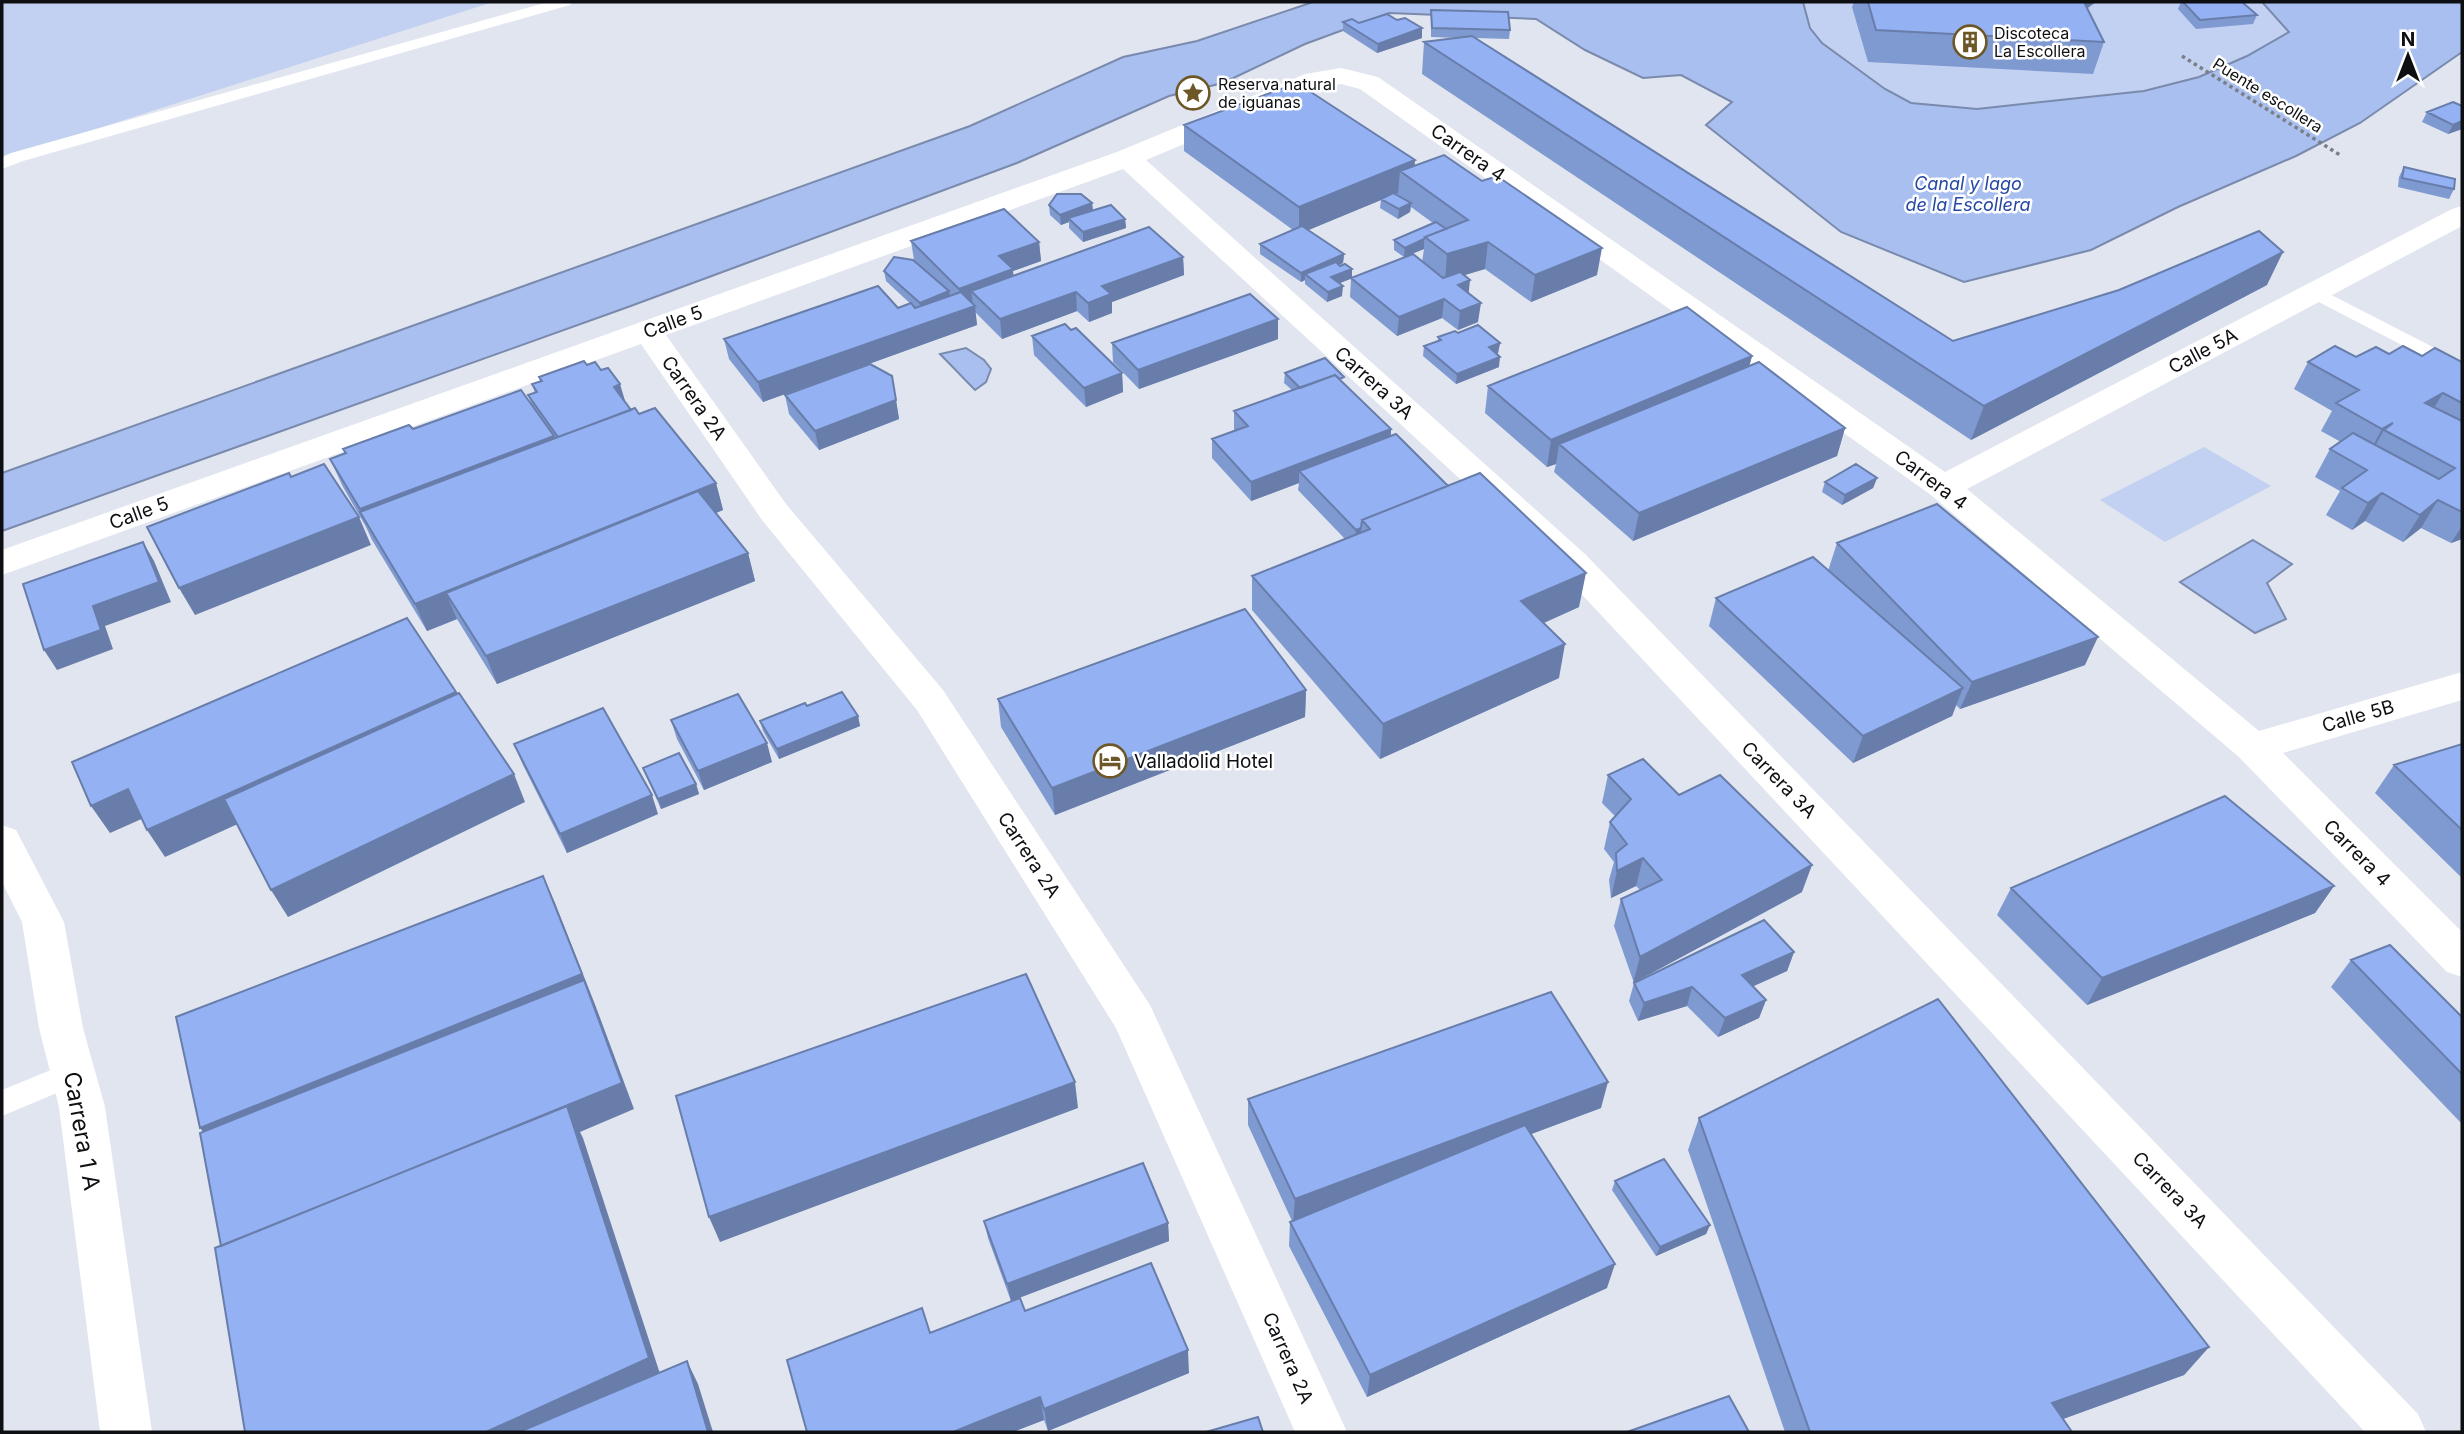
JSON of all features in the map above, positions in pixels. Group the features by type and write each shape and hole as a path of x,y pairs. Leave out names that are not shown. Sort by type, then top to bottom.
{"street":[{"name":"Calle 5","path":"2,563 1127,158 1314,80 1341,76"},
{"name":"Carrera 4","path":"1341,76 1369,83 1944,487 2253,747 2462,959"},
{"name":"Carrera 3A","path":"1127,158 1572,562 2400,1432"},
{"name":"Calle 5A","path":"1944,487 2462,215"},
{"name":"Carrera 2A","path":"648,331 774,512 930,700 1134,1018 1321,1432"},
{"name":"Calle 5B","path":"2253,747 2462,686"},
{"name":"Carrera 1 A","path":"2,841 43,922 61,1028 82,1107 126,1432"}],"lane":[{"path":"7,159 564,2"},
{"path":"2314,292 2462,370"},
{"path":"2,1103 73,1073"}],"path":[{"name":"Puente escollera","path":"2182,56 2340,155"}],"shaded area":[{"path":"2,2 493,2 2,159"},
{"path":"1803,2 2262,2 2289,32 2247,56 2199,77 2144,91 1977,109 1911,103 1885,89 1822,43 1810,28"},
{"path":"2204,447 2271,486 2165,542 2100,500"}],"water":[{"name":"Canal y lago de la Escollera","path":"1313,2 1803,2 1810,28 1822,43 1885,89 1911,103 1977,109 2144,91 2199,77 2247,56 2289,32 2262,2 2462,2 2462,52 2360,123 2296,156 2178,207 2091,250 1964,282 1841,232 1706,125 1732,102 1681,75 1643,78 1585,50 1536,19 1389,13 1305,44 1223,83 1169,96 1017,163 628,307 2,531 2,473 970,126 1123,57 1197,41"},
{"path":"966,348 984,360 991,369 986,382 975,390 940,354"},
{"path":"2253,540 2292,564 2267,583 2286,619 2255,633 2180,582"}],"building":[{"path":"1868,2 2084,2 2104,42 1876,30"},
{"path":"2183,2 2242,2 2257,15 2200,20"},
{"path":"1431,10 1508,12 1510,30 1432,28"},
{"path":"1387,14 1397,20 1405,18 1422,28 1378,44 1343,22 1352,19 1359,23"},
{"path":"1472,36 1953,341 2119,290 2259,231 2283,252 1984,406 1424,42"},
{"path":"1297,83 1415,160 1299,207 1184,125"},
{"path":"2453,102 2462,106 2462,121 2453,125 2427,112"},
{"path":"1444,155 1482,181 1497,176 1602,248 1535,275 1488,242 1447,254 1425,237 1468,220 1400,171"},
{"path":"2404,167 2455,179 2454,189 2402,178"},
{"path":"1393,193 1411,203 1399,209 1381,199"},
{"path":"1057,194 1081,194 1092,203 1060,215 1049,205"},
{"path":"1111,205 1125,219 1083,232 1068,218"},
{"path":"1004,209 1039,242 999,256 1013,269 959,289 911,241"},
{"path":"1436,222 1446,229 1405,248 1394,240"},
{"path":"1302,226 1344,254 1301,273 1260,244"},
{"path":"1149,227 1183,257 1102,286 1111,294 1088,303 1076,292 1000,319 971,291"},
{"path":"1413,254 1443,278 1460,272 1470,280 1458,285 1481,303 1460,311 1444,299 1399,317 1351,278"},
{"path":"894,257 913,260 949,291 920,303 884,271"},
{"path":"1336,262 1352,269 1331,277 1343,286 1328,292 1305,274"},
{"path":"878,286 898,308 911,303 915,308 961,292 975,306 758,382 724,339"},
{"path":"1250,294 1278,319 1138,370 1112,343"},
{"path":"1687,307 1752,356 1551,440 1488,386"},
{"path":"1065,324 1071,330 1076,328 1122,373 1084,388 1032,336"},
{"path":"1478,325 1500,343 1489,347 1500,357 1457,374 1424,346 1441,340 1438,337"},
{"path":"2335,346 2356,357 2376,347 2389,354 2403,346 2422,356 2435,348 2462,362 2462,403 2443,393 2425,403 2462,421 2462,512 2438,500 2420,515 2382,493 2368,503 2342,488 2367,470 2330,449 2353,433 2439,479 2455,468 2384,430 2393,423 2382,429 2336,403 2359,390 2308,362"},
{"path":"1325,358 1344,377 1340,379 1335,375 1300,388 1285,373"},
{"path":"584,361 587,365 595,362 601,370 608,368 620,384 614,387 631,410 558,437 528,395 537,392 532,384 542,381 539,377"},
{"path":"1759,362 1845,428 1639,513 1559,444"},
{"path":"870,364 892,376 896,400 815,431 785,395"},
{"path":"1335,375 1391,429 1251,482 1212,439 1248,426 1234,411"},
{"path":"521,390 554,436 360,509 330,459 346,453 343,449 409,425 413,429"},
{"path":"635,408 639,414 655,408 716,483 415,604 360,512"},
{"path":"1396,434 1448,486 1362,520 1361,528 1356,530 1299,471"},
{"path":"324,464 359,517 179,588 147,527 289,473 291,477"},
{"path":"1856,464 1877,478 1845,495 1825,482"},
{"path":"1480,473 1586,573 1521,601 1565,644 1383,724 1252,576 1370,529 1362,520"},
{"path":"698,491 748,553 486,656 446,593"},
{"path":"1937,504 2098,637 1972,682 1837,543"},
{"path":"143,542 159,582 93,606 101,630 44,650 23,584"},
{"path":"1813,557 1963,688 1863,736 1716,598"},
{"path":"1245,609 1306,690 1052,788 998,699"},
{"path":"407,618 456,692 147,830 128,789 91,806 72,762"},
{"path":"842,692 858,716 777,749 760,721 805,703 807,706"},
{"path":"459,693 514,774 271,890 224,799"},
{"path":"738,694 767,743 698,771 671,720"},
{"path":"603,708 652,795 560,834 514,744"},
{"path":"2462,744 2462,830 2394,765"},
{"path":"679,753 696,784 658,799 643,768"},
{"path":"1643,759 1679,795 1720,775 1812,865 1640,957 1621,899 1662,880 1643,858 1617,871 1616,853 1627,844 1610,822 1631,799 1608,775"},
{"path":"2225,796 2334,886 2102,978 2011,888"},
{"path":"543,876 582,974 200,1128 176,1017"},
{"path":"1764,920 1794,952 1742,975 1766,1000 1725,1018 1692,987 1644,1003 1634,983"},
{"path":"2390,945 2462,1017 2462,1074 2351,960"},
{"path":"1026,974 1075,1082 709,1217 676,1096"},
{"path":"584,980 622,1083 221,1246 200,1133"},
{"path":"1551,992 1608,1082 1295,1199 1248,1099"},
{"path":"1938,999 2209,1347 2052,1403 2072,1432 1810,1432 1699,1118"},
{"path":"567,1106 649,1358 486,1432 245,1432 215,1248"},
{"path":"1525,1125 1615,1264 1370,1375 1290,1222"},
{"path":"1664,1159 1710,1225 1660,1247 1615,1181"},
{"path":"1143,1163 1168,1223 1007,1284 984,1221"},
{"path":"1151,1263 1188,1350 1044,1409 1040,1397 953,1432 807,1432 787,1360 922,1308 930,1333 1020,1298 1025,1311"},
{"path":"687,1361 708,1432 519,1432"},
{"path":"1729,1396 1749,1432 1627,1432"},
{"path":"1258,1417 1263,1432 1206,1432"}],"place":[{"name":"Discoteca La Escollera","path":"1970,42"},
{"name":"Reserva natural de iguanas","path":"1193,93"},
{"name":"Valladolid Hotel","path":"1110,761"}]}
